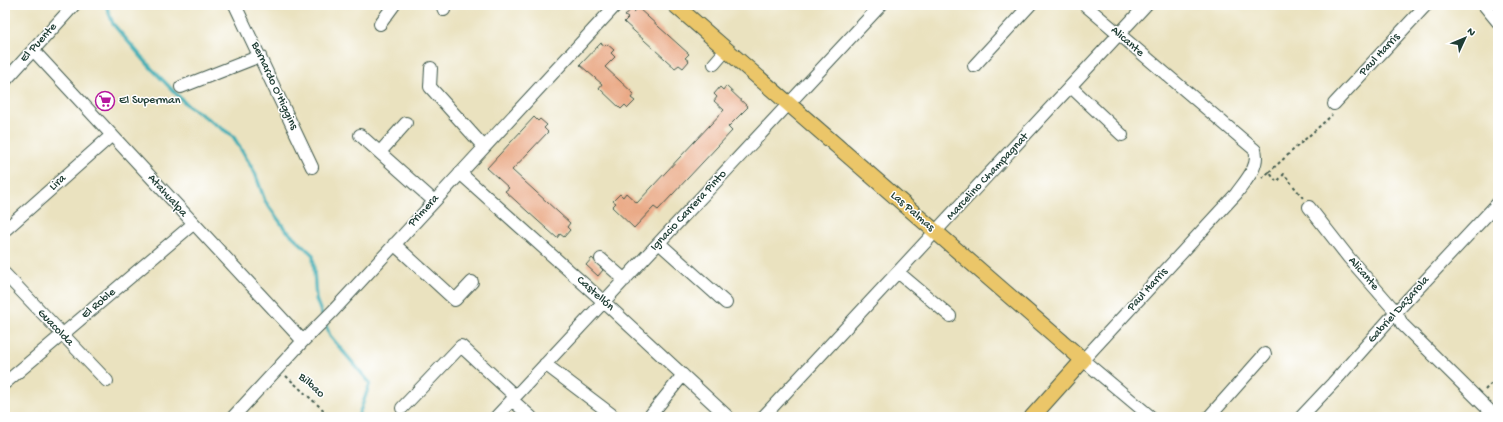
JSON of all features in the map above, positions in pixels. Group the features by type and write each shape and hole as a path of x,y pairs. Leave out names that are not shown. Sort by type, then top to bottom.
{"main road":[{"name":"Las Palmas","path":"675,5 1083,360"},
{"name":"Paul Harris","path":"1032,417 1083,360"}],"street":[{"name":"El Puente","path":"5,81 74,5"},
{"name":"Bernardo O'Higgins","path":"236,5 312,167"},
{"path":"380,24 394,5"},
{"name":"Primera","path":"233,417 616,5"},
{"name":"Ignacio Carrera Pinto","path":"496,417 881,5"},
{"path":"974,66 1030,5"},
{"name":"Alicante","path":"1085,5 1255,150 1257,158"},
{"name":"Marcelino Champagnat","path":"763,417 899,273 1146,5"},
{"name":"Paul Harris","path":"1334,104 1426,5"},
{"path":"1484,5 1498,22"},
{"name":"Atahualpa","path":"33,50 303,341"},
{"path":"714,64 726,50"},
{"path":"181,87 260,56"},
{"path":"430,68 430,87 484,147"},
{"path":"1070,87 1122,135"},
{"path":"380,152 406,123"},
{"name":"Lira","path":"5,230 112,135"},
{"path":"360,135 434,201"},
{"name":"Paul Harris","path":"1083,360 1236,194 1252,172 1257,158"},
{"name":"Castellón","path":"460,173 604,302 728,417"},
{"name":"Gabriel Dazarola","path":"1301,417 1396,312 1498,203"},
{"name":"Alicante","path":"1309,207 1349,258 1396,312 1402,324 1496,417"},
{"name":"El Roble","path":"5,383 193,224"},
{"path":"659,243 726,303"},
{"path":"394,244 455,300 472,282"},
{"path":"601,259 625,280"},
{"path":"899,273 950,316"},
{"name":"Guacolda","path":"5,274 106,381"},
{"path":"402,408 460,346 514,398 531,417"},
{"path":"1209,417 1265,354"},
{"name":"Las Palmas","path":"1083,360 1151,417"},
{"path":"545,364 611,414"},
{"path":"649,417 683,375"}],"path":[{"path":"1258,182 1332,115 1334,104"},
{"path":"1269,172 1277,182 1284,174 1309,207"},
{"name":"Bilbao","path":"278,369 331,417"},
{"path":"1476,398 1498,376"}],"building":[{"path":"638,8 689,54 685,58 689,61 683,68 679,65 675,68 624,22 628,18 625,16 631,9 634,12"},
{"path":"601,43 605,46 607,44 614,50 611,53 615,57 605,67 634,94 631,98 635,101 628,108 625,105 621,109 599,88 602,84 580,65"},
{"path":"726,86 748,107 728,127 732,131 658,210 654,207 634,228 612,207 616,203 613,201 620,194 623,197 626,193 637,203 724,110 714,101 717,97 714,94 720,87 723,90"},
{"path":"534,117 538,121 540,119 547,125 544,128 548,132 512,170 570,223 567,227 570,230 564,237 560,234 557,238 505,191 509,188 487,168"},
{"path":"592,258 603,270 598,276 586,265"}],"waterway":[{"path":"106,5 113,24 152,69 187,105 233,136 255,173 265,201 285,229 313,255 316,299 330,336 370,383 358,417"}],"place":[{"name":"El Superman","path":"105,101"}]}
